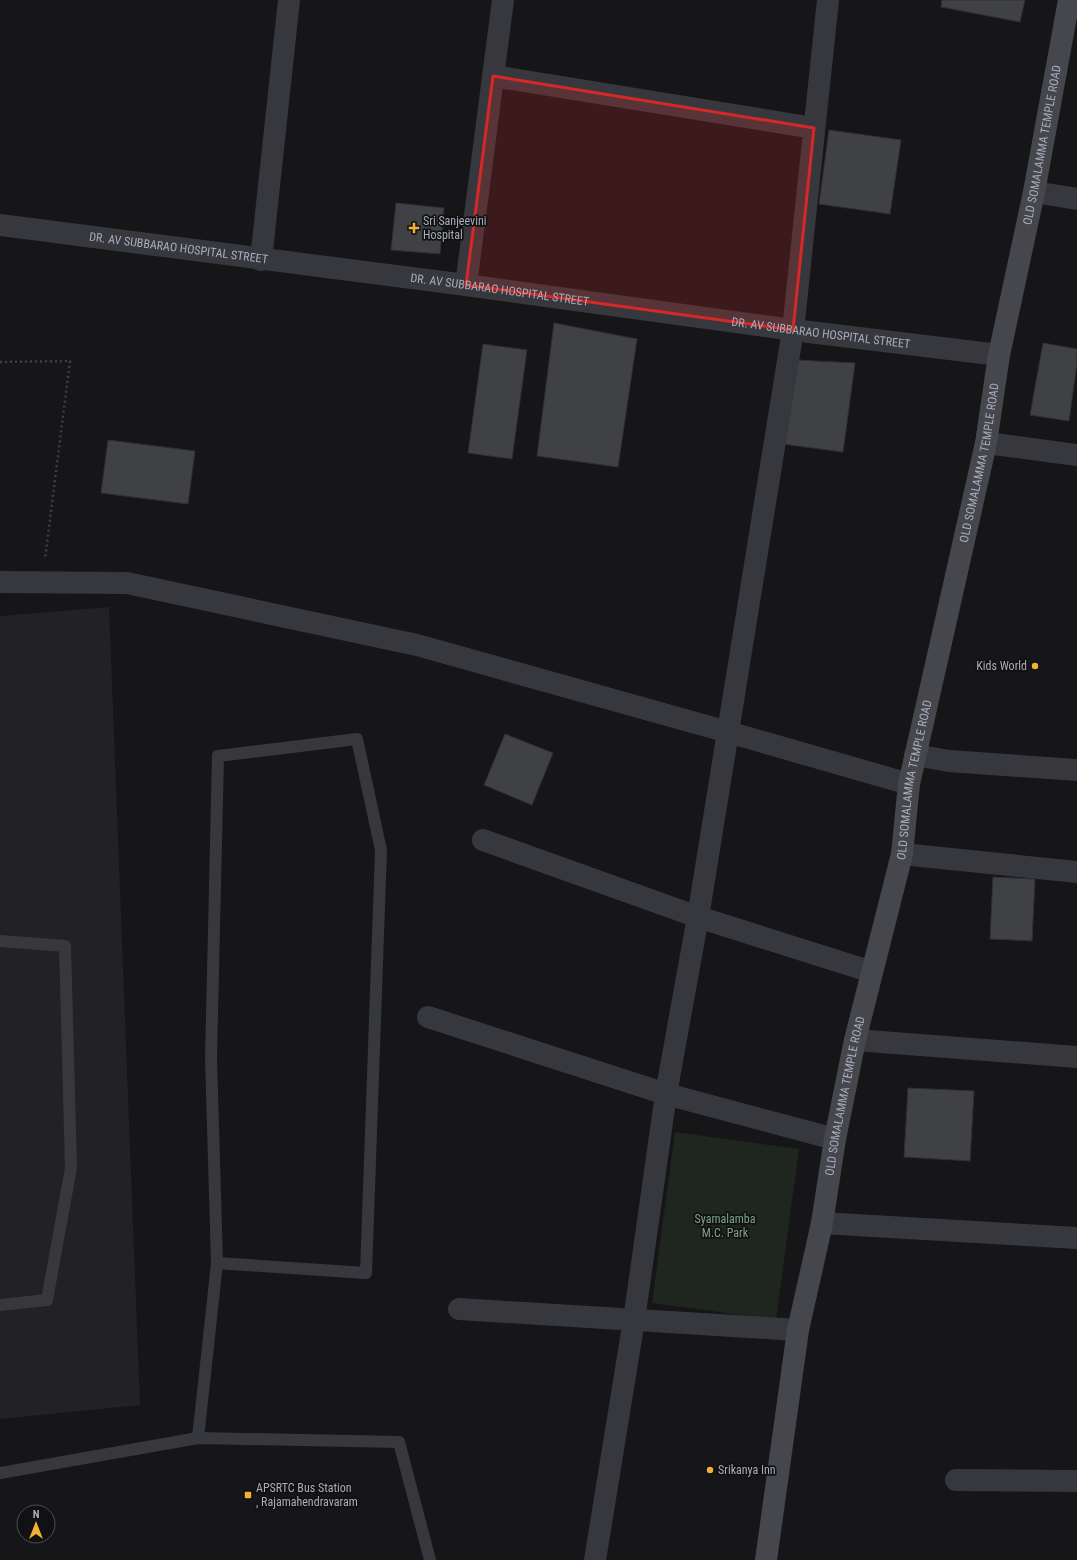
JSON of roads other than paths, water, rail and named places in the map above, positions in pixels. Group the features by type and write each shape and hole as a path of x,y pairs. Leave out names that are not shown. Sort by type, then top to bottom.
{"street":[{"path":"261,260 289,0"},
{"path":"466,285 503,0"},
{"path":"595,1560 634,1320 666,1094 698,917 793,330 828,0"},
{"name":"OLD SOMALAMMA TEMPLE ROAD","path":"766,1560 798,1330 822,1223 834,1139 855,1040 902,854 909,784 986,443 1000,356 1034,192 1069,0"},
{"path":"493,76 814,128"},
{"path":"1034,192 1077,199"},
{"name":"DR. AV SUBBARAO HOSPITAL STREET","path":"0,225 1000,356"},
{"path":"986,443 1077,455"},
{"path":"0,582 127,583 402,642 728,732 909,784"},
{"path":"915,755 949,761 1077,770"},
{"path":"483,840 698,917 872,972"},
{"path":"902,854 1077,872"},
{"path":"428,1017 666,1094 834,1139"},
{"path":"855,1040 1077,1057"},
{"path":"822,1223 1077,1238"},
{"path":"459,1309 798,1330"},
{"path":"956,1480 1077,1481"}],"lane":[{"path":"198,1438 217,1263 211,1058 218,756 357,739 381,850 366,1273 217,1263"},
{"path":"0,941 65,946 71,1168 47,1300 0,1305"},
{"path":"0,1473 198,1438 399,1442 430,1560"}],"place":[{"name":"Sri Sanjeevini Hospital","path":"414,228"},
{"name":"Kids World","path":"1035,666"},
{"name":"Srikanya Inn","path":"710,1470"},
{"name":"APSRTC Bus Station , Rajamahendravaram","path":"248,1495"}],"park label":[{"name":"Syamalamba M.C. Park","path":"725,1226"}]}
